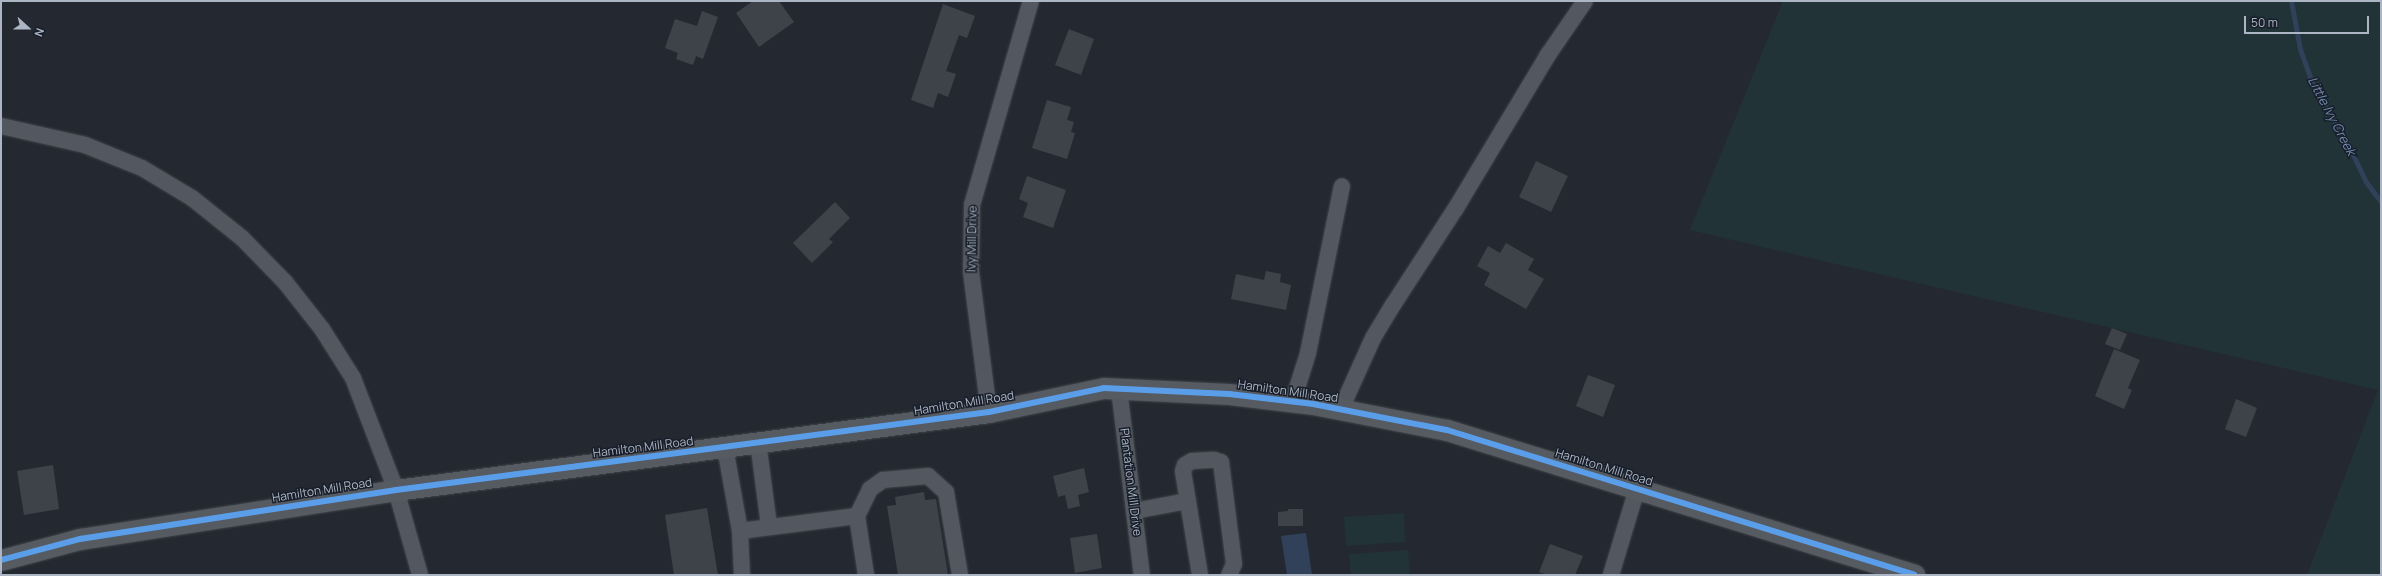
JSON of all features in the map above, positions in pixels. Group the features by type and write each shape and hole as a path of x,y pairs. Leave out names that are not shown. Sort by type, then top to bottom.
{"main road":[{"name":"Hamilton Mill Road","path":"1,560 80,539 396,490 989,412 1104,388 1229,394 1293,401 1447,430 1914,575"}],"street":[{"name":"Ivy Mill Drive","path":"989,412 971,271 972,205 1031,1"},
{"path":"1340,409 1373,338 1456,208 1548,55 1585,1"},
{"path":"1,126 85,145 142,168 192,198 242,238 285,282 322,329 353,378 396,490 420,575"},
{"path":"1293,401 1308,353 1342,186"},
{"name":"Plantation Mill Drive","path":"1119,389 1142,575"},
{"path":"758,442 769,526"},
{"path":"726,447 740,531 742,575"},
{"path":"1200,575 1183,471 1186,465 1192,461 1214,460 1221,462 1234,564 1229,575"},
{"path":"866,575 857,516 870,489 883,480 928,476 946,492 960,575"},
{"path":"1611,575 1637,489"},
{"path":"1134,511 1188,501"},
{"path":"740,531 769,526 857,516"}],"shaded area":[{"path":"1783,1 2381,1 2381,575 2307,575 2378,390 1690,230"},
{"path":"1404,513 1405,542 1346,546 1344,517"},
{"path":"1408,550 1410,575 1351,575 1349,554"}],"water":[{"path":"1306,533 1312,575 1287,575 1281,536"}],"building":[{"path":"753,1 779,1 794,22 759,47 736,13"},
{"path":"943,4 975,16 967,38 959,35 946,71 956,74 948,97 938,93 933,108 911,100"},
{"path":"702,11 718,17 703,59 696,56 693,65 676,59 678,53 665,48 675,19 697,26"},
{"path":"1069,29 1094,39 1081,75 1055,65"},
{"path":"1047,100 1071,107 1067,120 1074,122 1071,132 1075,133 1067,159 1032,148"},
{"path":"1536,161 1568,176 1551,212 1519,197"},
{"path":"1027,176 1066,190 1053,228 1023,217 1028,203 1019,199"},
{"path":"835,202 850,218 829,239 833,242 812,263 793,243"},
{"path":"1506,243 1534,259 1528,270 1544,279 1526,309 1484,285 1490,273 1477,266 1488,246 1500,253"},
{"path":"1266,271 1281,274 1280,282 1291,285 1286,310 1231,299 1236,274 1264,280"},
{"path":"2112,328 2127,334 2120,350 2105,344"},
{"path":"2114,349 2140,360 2128,388 2132,390 2124,409 2095,396"},
{"path":"1588,375 1615,385 1603,417 1576,406"},
{"path":"2236,399 2257,408 2246,437 2225,429"},
{"path":"53,465 59,509 24,515 17,471"},
{"path":"1084,468 1089,492 1078,495 1080,506 1068,509 1065,495 1058,497 1053,476"},
{"path":"924,492 925,500 936,499 948,575 898,575 887,506 896,505 895,497"},
{"path":"707,508 718,575 674,575 665,515"},
{"path":"1288,509 1303,509 1303,526 1278,526 1278,512 1288,511"},
{"path":"1097,534 1102,568 1075,573 1070,538"},
{"path":"1550,544 1583,556 1575,575 1547,575 1539,572"}],"waterway":[{"name":"Little Ivy Creek","path":"2291,1 2300,49 2314,88 2344,136 2366,182 2381,202"}],"cycle path":[{"path":"1,560 80,539 396,490 989,412 1104,388 1229,394 1313,404 1447,430 1914,575"}]}
